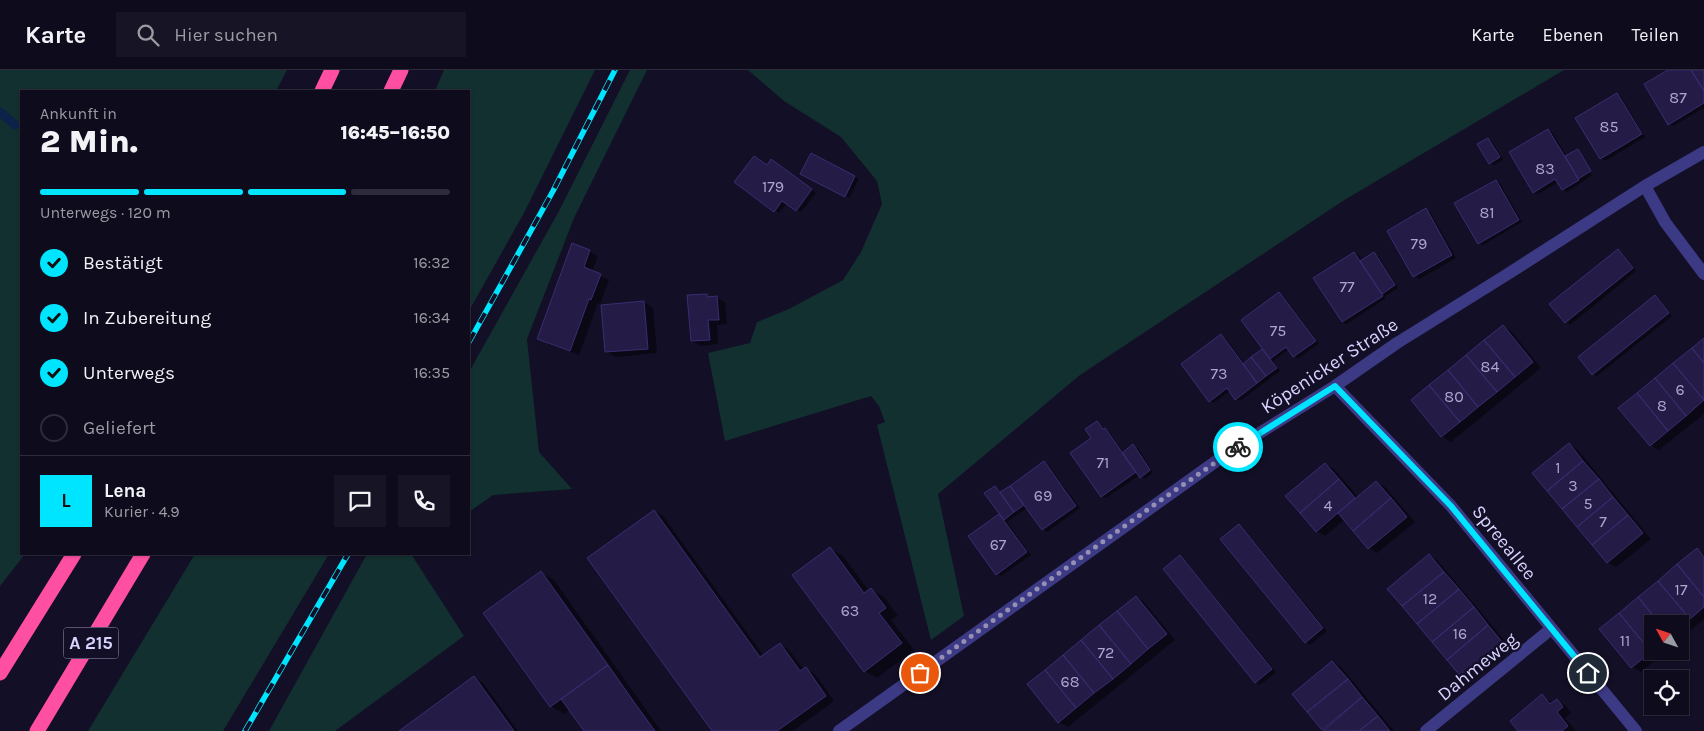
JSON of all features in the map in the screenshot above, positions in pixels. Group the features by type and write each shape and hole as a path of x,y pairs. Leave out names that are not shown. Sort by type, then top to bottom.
{"highway":[{"path":"322,90 332,70"},
{"path":"391,90 401,70"},
{"path":"0,673 73,555"},
{"name":"A 215","path":"37,731 142,555"}],"street":[{"name":"Köpenicker Straße","path":"839,731 1230,452 1335,386 1397,342 1645,186 1704,152"},
{"path":"1645,186 1665,222 1704,274"},
{"name":"Spreeallee","path":"1335,386 1451,506 1636,731"},
{"name":"Dahmeweg","path":"1426,731 1551,629"}],"green space":[{"path":"0,70 287,70 277,90 20,90 20,555 24,555 0,586"},
{"path":"444,70 595,70 525,211 470,309 470,90 435,90"},
{"path":"630,70 647,70 574,218 527,339 539,452 572,489 493,495 470,511 470,370 559,211"},
{"path":"748,70 1564,70 1346,199 1080,375 938,494 964,616 931,640 877,425 885,422 879,406 871,396 725,441 708,353 750,343 757,322 789,309 843,280 861,252 882,204 877,181 841,137 784,101"},
{"path":"194,555 328,555 223,731 88,731"},
{"path":"366,555 412,555 464,636 335,731 269,731"}],"building":[{"path":"1668,70 1691,70 1704,91 1704,103 1668,125 1644,84"},
{"path":"1691,70 1704,70 1704,91"},
{"path":"1617,93 1642,134 1600,159 1575,118"},
{"path":"1548,129 1579,180 1562,190 1555,179 1533,193 1509,152"},
{"path":"1488,138 1500,157 1489,164 1477,144"},
{"path":"1578,149 1591,171 1578,179 1565,156"},
{"path":"811,153 855,176 845,197 800,174"},
{"path":"754,156 767,165 771,159 812,189 796,211 782,201 774,212 734,182"},
{"path":"1496,180 1519,220 1478,244 1454,203"},
{"path":"1426,208 1452,255 1413,277 1387,231"},
{"path":"572,243 590,250 584,267 601,274 591,300 589,299 570,351 537,339"},
{"path":"1618,249 1633,268 1565,323 1549,304"},
{"path":"1354,252 1383,296 1342,322 1313,278"},
{"path":"1374,252 1395,285 1382,294 1360,261"},
{"path":"1279,292 1316,341 1293,357 1286,347 1270,359 1241,320"},
{"path":"707,294 707,297 717,296 719,320 708,320 710,340 691,341 687,295"},
{"path":"1655,295 1669,313 1592,375 1578,357"},
{"path":"644,301 648,349 605,352 601,305"},
{"path":"1503,325 1533,362 1515,377 1484,340"},
{"path":"1221,334 1257,383 1235,400 1227,388 1209,402 1181,364"},
{"path":"1704,338 1704,363 1692,348"},
{"path":"1484,340 1515,377 1497,392 1466,355"},
{"path":"1692,348 1704,363 1704,400 1673,363"},
{"path":"1262,349 1277,368 1266,376 1251,357"},
{"path":"1466,355 1497,392 1478,407 1448,370"},
{"path":"1251,357 1266,376 1257,383 1243,364"},
{"path":"1673,363 1704,400 1686,416 1655,378"},
{"path":"1448,370 1478,407 1460,422 1429,385"},
{"path":"1655,378 1686,416 1668,431 1637,393"},
{"path":"1429,385 1460,422 1441,437 1411,400"},
{"path":"1637,393 1668,431 1650,446 1618,408"},
{"path":"1097,421 1103,429 1105,428 1136,472 1101,497 1070,453 1091,438 1085,429"},
{"path":"1569,443 1583,461 1547,491 1532,473"},
{"path":"1133,444 1150,470 1140,478 1122,453"},
{"path":"1044,461 1076,506 1042,530 1010,486"},
{"path":"1583,461 1599,479 1562,509 1547,491"},
{"path":"1325,463 1339,479 1300,513 1285,496"},
{"path":"1339,479 1355,498 1316,532 1300,513"},
{"path":"1599,479 1613,497 1577,527 1562,509"},
{"path":"1376,481 1391,498 1353,531 1338,513"},
{"path":"995,486 1014,512 1004,520 984,493"},
{"path":"1010,486 1024,505 1014,512 1000,492"},
{"path":"1613,497 1628,515 1592,545 1577,527"},
{"path":"1391,498 1407,517 1368,549 1353,531"},
{"path":"654,510 760,657 780,643 800,671 806,667 826,696 777,731 712,731 587,558"},
{"path":"999,514 1027,552 996,575 968,536"},
{"path":"1628,515 1643,533 1607,563 1592,545"},
{"path":"1239,524 1323,628 1305,643 1220,539"},
{"path":"830,547 864,593 871,588 886,608 879,613 902,643 864,672 792,575"},
{"path":"1697,548 1704,557 1704,597 1677,564"},
{"path":"1429,554 1444,572 1402,606 1387,589"},
{"path":"1180,555 1272,669 1255,683 1163,569"},
{"path":"1677,564 1704,597 1704,607 1690,619 1689,615 1687,615 1658,581"},
{"path":"541,571 608,665 550,707 483,613"},
{"path":"1444,572 1459,589 1417,624 1402,606"},
{"path":"1658,581 1687,615 1653,615 1638,597"},
{"path":"1459,589 1474,607 1432,642 1417,624"},
{"path":"1136,596 1167,634 1148,649 1117,611"},
{"path":"1638,597 1653,615 1644,615 1644,643 1619,613"},
{"path":"1474,607 1488,625 1447,660 1432,642"},
{"path":"1117,611 1148,649 1131,664 1099,625"},
{"path":"1619,613 1644,643 1644,658 1631,668 1599,629"},
{"path":"1099,625 1131,664 1113,679 1081,640"},
{"path":"1488,625 1503,643 1461,677 1447,660"},
{"path":"1081,640 1113,679 1094,693 1063,655"},
{"path":"1063,655 1094,693 1076,708 1045,670"},
{"path":"1332,661 1348,679 1307,712 1292,694"},
{"path":"608,665 655,731 584,731 561,699"},
{"path":"1045,670 1076,708 1058,723 1027,684"},
{"path":"474,676 514,731 399,731"},
{"path":"1348,679 1362,697 1322,730 1307,712"},
{"path":"1542,694 1550,704 1557,699 1563,707 1557,712 1568,726 1562,731 1518,731 1510,721"},
{"path":"1362,697 1378,716 1359,731 1323,731"},
{"path":"1378,716 1390,731 1359,731"}],"waterway":[{"path":"0,112 15,125"}],"railway":[{"path":"470,340 553,191 615,70"},
{"path":"245,731 347,555"}],"way so far":[{"path":"920,673 1238,447"}],"route":[{"path":"1238,447 1335,386 1451,506 1588,673"}]}
